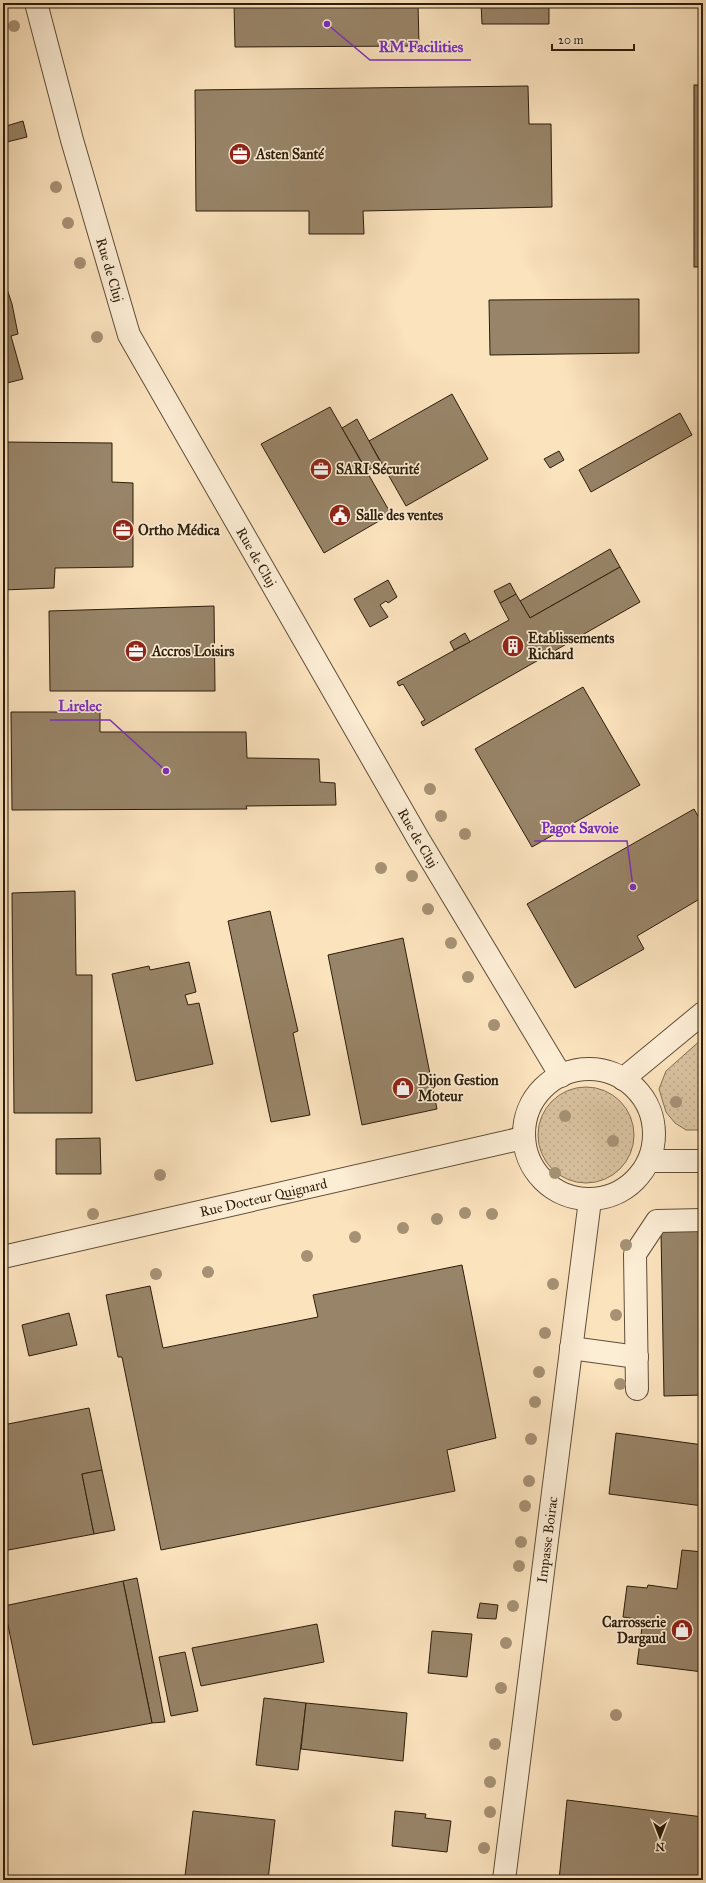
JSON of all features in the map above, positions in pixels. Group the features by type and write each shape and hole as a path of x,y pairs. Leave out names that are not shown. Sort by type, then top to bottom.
{"street":[{"name":"Rue de Cluj","path":"36,3 72,140 129,334 418,840 561,1076"},
{"path":"623,1079 703,1013"},
{"path":"588,1069 607,1071 623,1079 638,1091 648,1107 654,1124 654,1143 649,1161 639,1177 625,1189 608,1197 590,1200 570,1197 552,1189 537,1175 527,1158 523,1138 526,1116 535,1096 551,1081 570,1071 588,1069"},
{"name":"Rue Docteur Quignard","path":"3,1257 523,1138"},
{"path":"649,1161 703,1161"},
{"name":"Impasse Boirac","path":"504,1880 590,1200"},
{"path":"638,1388 635,1254 657,1221 703,1220"},
{"path":"571,1348 637,1357"}],"shaded area":[{"path":"703,1038 703,1130 686,1130 675,1123 666,1112 659,1089 666,1071"},
{"path":"586,1087 604,1091 613,1095 620,1101 626,1108 630,1117 634,1135 630,1153 626,1162 620,1169 613,1175 604,1179 586,1183 568,1179 559,1175 552,1169 546,1162 542,1153 538,1135 542,1117 546,1108 552,1101 559,1095 568,1091"}],"building":[{"path":"234,3 418,3 419,46 235,47"},
{"path":"481,3 549,3 549,24 482,24"},
{"path":"694,85 703,85 703,267 694,267"},
{"path":"528,86 529,124 551,124 552,207 363,211 364,234 309,234 309,211 196,211 195,90"},
{"path":"23,121 27,137 3,143 3,127"},
{"path":"3,277 12,304 18,334 11,336 23,379 3,384"},
{"path":"639,299 639,353 490,355 489,300"},
{"path":"452,394 488,459 406,506 369,441"},
{"path":"330,407 391,514 324,553 261,444"},
{"path":"680,413 692,435 591,492 579,470"},
{"path":"357,419 381,463 367,471 342,428"},
{"path":"3,442 112,443 112,482 133,483 133,567 55,568 54,588 3,590"},
{"path":"559,451 564,460 550,468 544,459"},
{"path":"610,549 620,567 530,618 520,601"},
{"name":"Etablissements Richard","path":"620,567 640,602 423,726 421,722 425,720 403,684 399,686 397,682 509,620 500,603 516,594 530,618"},
{"path":"388,580 397,597 388,603 386,601 380,605 388,617 370,627 354,599"},
{"path":"510,583 516,594 500,603 494,591"},
{"path":"214,606 215,691 50,691 49,611"},
{"path":"465,633 470,642 454,650 450,642"},
{"path":"583,687 640,785 532,847 475,749"},
{"path":"11,712 100,712 100,732 246,732 247,758 319,759 320,782 335,783 336,805 246,806 247,809 12,810"},
{"path":"694,809 703,825 703,897 637,936 644,949 575,988 527,904"},
{"path":"75,891 76,975 92,975 92,1113 14,1113 12,893"},
{"path":"270,911 298,1031 293,1033 310,1115 271,1122 228,921"},
{"path":"403,938 437,1109 362,1125 328,955"},
{"path":"189,962 196,992 185,995 188,1005 199,1003 213,1064 136,1081 112,974 149,966 150,970"},
{"path":"100,1138 101,1174 56,1174 56,1139"},
{"path":"703,1231 703,1395 664,1396 661,1232"},
{"path":"462,1265 496,1438 447,1450 455,1491 161,1550 122,1357 118,1357 106,1295 150,1286 163,1348 318,1317 313,1295"},
{"path":"69,1313 77,1345 29,1356 22,1325"},
{"path":"89,1408 102,1470 82,1474 94,1534 3,1551 3,1425"},
{"path":"616,1433 703,1445 703,1506 609,1494"},
{"path":"102,1470 115,1530 94,1534 82,1474"},
{"path":"682,1550 703,1552 703,1672 637,1664 643,1620 623,1617 627,1586 647,1588 648,1585 677,1589"},
{"path":"137,1578 165,1722 152,1723 123,1581"},
{"path":"123,1581 152,1723 33,1745 4,1606"},
{"path":"480,1603 498,1605 496,1619 477,1618"},
{"path":"317,1624 324,1662 201,1686 192,1648"},
{"path":"432,1631 472,1634 467,1677 428,1673"},
{"path":"185,1652 198,1711 171,1716 159,1657"},
{"path":"264,1698 306,1703 298,1770 256,1765"},
{"path":"306,1703 407,1713 403,1761 301,1749"},
{"path":"567,1800 703,1817 703,1880 559,1880"},
{"path":"193,1811 275,1820 268,1880 218,1880 185,1876"},
{"path":"395,1811 426,1814 425,1818 451,1821 447,1852 392,1846"}],"place":[{"name":"RM Facilities","path":"327,24"},
{"name":"Asten Santé","path":"240,154"},
{"name":"SARI Sécurité","path":"321,469"},
{"name":"Salle des ventes","path":"340,515"},
{"name":"Ortho Médica","path":"123,530"},
{"name":"Etablissements Richard","path":"513,646"},
{"name":"Accros Loisirs","path":"136,651"},
{"name":"Lirelec","path":"166,771"},
{"name":"Pagot Savoie","path":"633,887"},
{"name":"Dijon Gestion Moteur","path":"403,1088"},
{"name":"Carrosserie Dargaud","path":"682,1630"}]}
